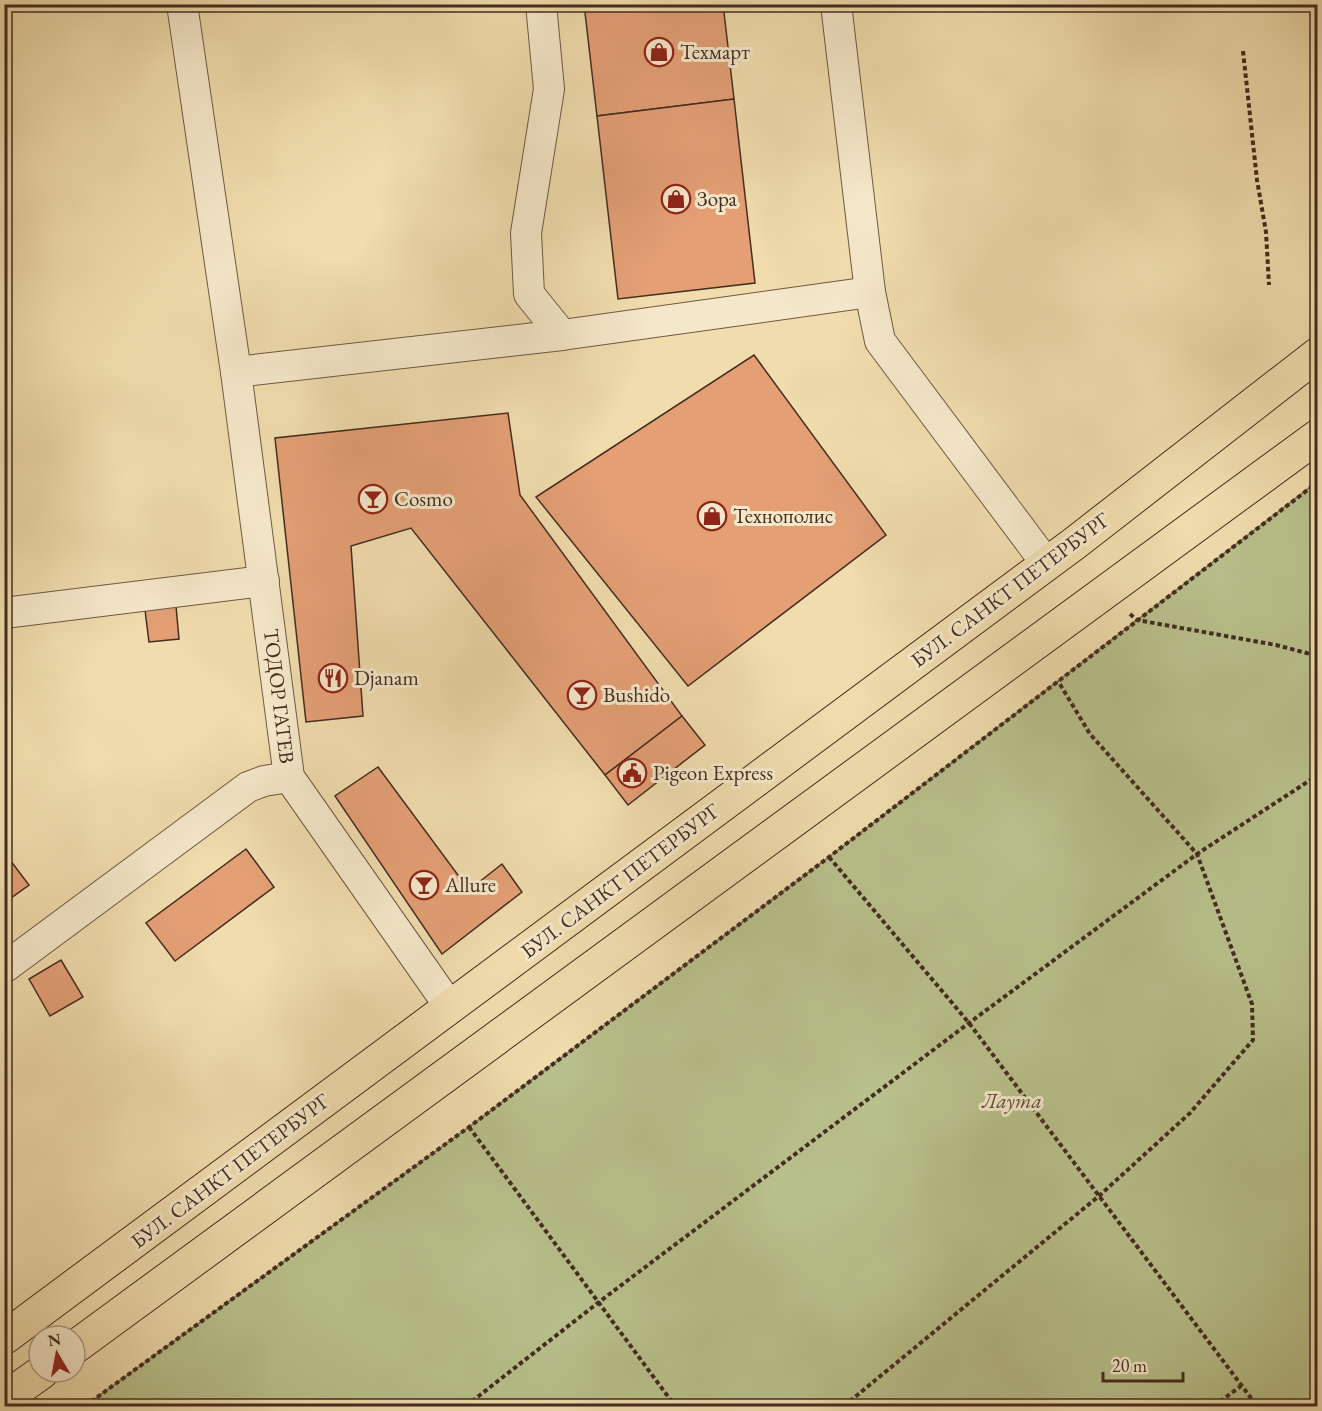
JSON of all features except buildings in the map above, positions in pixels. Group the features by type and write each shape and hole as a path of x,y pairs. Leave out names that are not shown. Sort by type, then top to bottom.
{"main road":[{"name":"БУЛ. САНКТ ПЕТЕРБУРГ","path":"4,1338 1075,543 1317,354"},
{"path":"87,1338 1317,436"},
{"path":"4,1399 27,1383"}],"street":[{"name":"ТОДОР ГАТЕВ","path":"182,4 236,372 289,777 450,1007"},
{"path":"541,4 549,89 526,232 529,294 562,335"},
{"path":"836,4 870,292 880,341 1046,563"},
{"path":"236,372 562,335 870,292"},
{"path":"4,613 264,581"},
{"path":"4,968 248,787 264,781 289,777"}],"path":[{"path":"1243,51 1257,180 1266,232 1269,285"},
{"path":"85,1407 470,1127 829,857 1317,482"},
{"path":"1130,614 1137,620 1276,645 1317,656"},
{"path":"844,1407 1099,1196 1190,1113 1253,1040 1252,1004 1197,854 1090,734 1058,680"},
{"path":"466,1407 599,1302 969,1023 1197,854 1317,775"},
{"path":"829,857 969,1023 1257,1407"},
{"path":"470,1127 675,1407"},
{"path":"1214,1407 1241,1386"}],"green space":[{"name":"Лаута","path":"1317,482 1317,1406 85,1406 469,1127 829,857"}],"place":[{"name":"Техмарт","path":"659,52"},
{"name":"Зора","path":"676,199"},
{"name":"Cosmo","path":"373,499"},
{"name":"Технополис","path":"712,516"},
{"name":"Djanam","path":"333,678"},
{"name":"Bushido","path":"582,695"},
{"name":"Pigeon Express","path":"632,773"},
{"name":"Allure","path":"424,885"}]}
